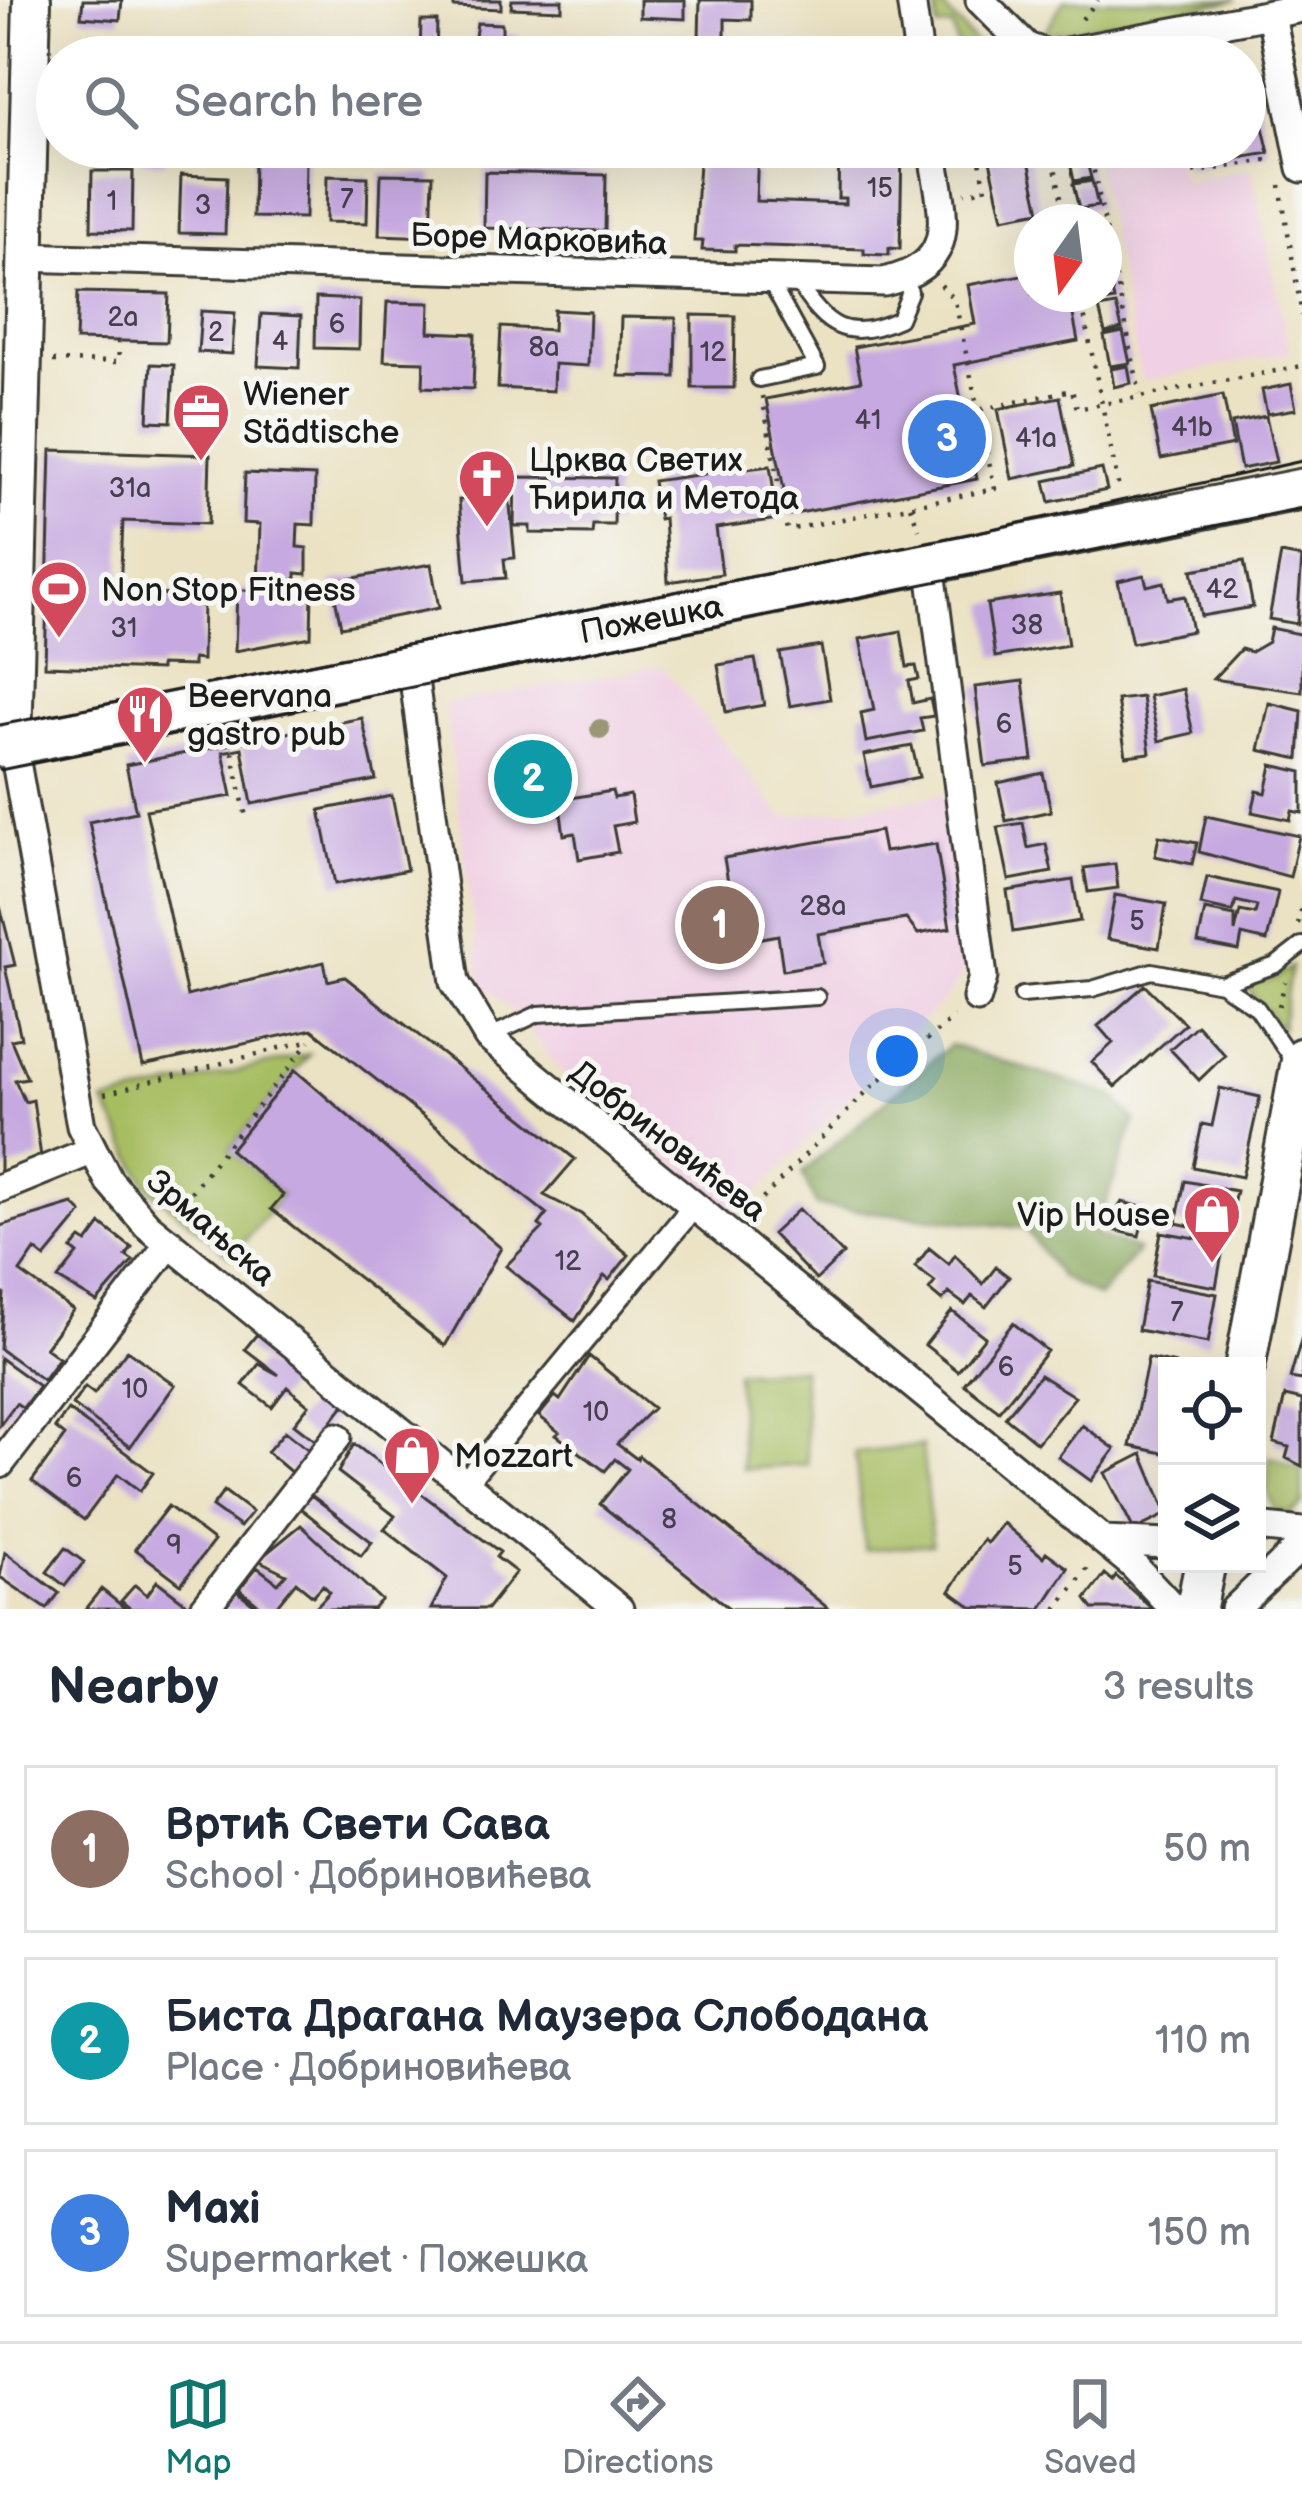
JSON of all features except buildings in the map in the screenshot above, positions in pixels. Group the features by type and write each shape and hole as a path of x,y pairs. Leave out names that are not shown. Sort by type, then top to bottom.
{"main road":[{"name":"Пожешка","path":"6,746 412,665 933,545 1302,489"},
{"path":"1247,1357 1301,1064"},
{"path":"1196,1609 1203,1573"}],"street":[{"path":"6,746 6,630 32,0"},
{"path":"910,0 916,36"},
{"path":"980,0 1016,36"},
{"path":"1154,36 1302,8"},
{"path":"1270,15 1285,170"},
{"path":"914,271 938,252 945,234 935,168"},
{"name":"Боре Марковића","path":"22,257 784,282 914,271"},
{"path":"933,545 983,977 977,998"},
{"name":"Добриновићева","path":"412,665 454,982 488,1037 1146,1575 1174,1609"},
{"name":"Зрмањска","path":"6,746 81,1126 91,1150 128,1205 170,1231 619,1609"},
{"path":"0,1188 91,1150"},
{"path":"475,1472 694,1206"},
{"path":"0,1464 170,1231"},
{"path":"204,1609 337,1437"},
{"path":"1266,1528 1302,1532"},
{"path":"1104,1541 1158,1544"},
{"path":"1234,1609 1302,1545"}],"lane":[{"path":"784,282 818,316 845,329 864,330 899,319 914,271"},
{"path":"759,379 817,367 784,282"},
{"path":"1221,984 1276,965 1302,944"},
{"path":"1022,995 1092,989 1152,971 1221,984 1257,1008 1301,1064"},
{"path":"488,1037 520,1018 538,1014 817,997"}],"path":[{"path":"976,191 986,189 982,168"},
{"path":"1055,168 1062,204"},
{"path":"1093,168 1140,396"},
{"path":"1184,168 1186,174 1285,170 1302,316"},
{"path":"759,379 787,530 994,489 955,301 914,271"},
{"path":"1084,312 1120,492"},
{"path":"42,361 118,362 118,341"},
{"path":"978,410 1072,390 1076,409 1302,366"},
{"path":"910,506 920,531 933,545"},
{"path":"230,740 246,817"},
{"path":"743,1219 869,1089 977,998"},
{"path":"98,1096 310,1041 170,1231"}],"shaded area":[{"path":"1096,168 1178,168 1183,183 1251,168 1290,353 1142,381 1122,288 1122,204 1104,204"},
{"path":"662,666 784,818 961,792 967,968 951,992 737,1214 569,1083 520,1018 481,983 445,704"}],"green space":[{"path":"936,0 969,36 955,36 952,26 937,28"},
{"path":"1064,0 1237,0 1043,35"},
{"path":"1291,967 1281,1028 1245,985 1276,978"},
{"path":"950,1045 1114,1096 1135,1121 1094,1235 1138,1250 1099,1297 1060,1277 1025,1228 817,1206 802,1173"},
{"path":"309,1054 230,1149 283,1195 231,1257 148,1187 105,1103"},
{"path":"802,1368 808,1465 743,1469 736,1372"},
{"path":"922,1446 932,1544 865,1550 855,1453"},
{"path":"1270,1457 1302,1471 1302,1505 1290,1514 1275,1510 1267,1491"}],"tram line":[{"path":"0,725 969,534 1302,461"},
{"path":"0,770 1302,508"}],"place":[{"name":"Maxi","path":"947,439"},
{"name":"Wiener Städtische","path":"201,463"},
{"name":"Црква Светих Ћирила и Метода","path":"487,529"},
{"name":"Non Stop Fitness","path":"59,640"},
{"name":"Beervana gastro pub","path":"145,765"},
{"name":"Биста Драгана Маузера Слободана","path":"533,779"},
{"name":"Вртић Свети Сава","path":"720,925"},
{"name":"Vip House","path":"1212,1265"},
{"name":"Mozzart","path":"412,1506"}]}
